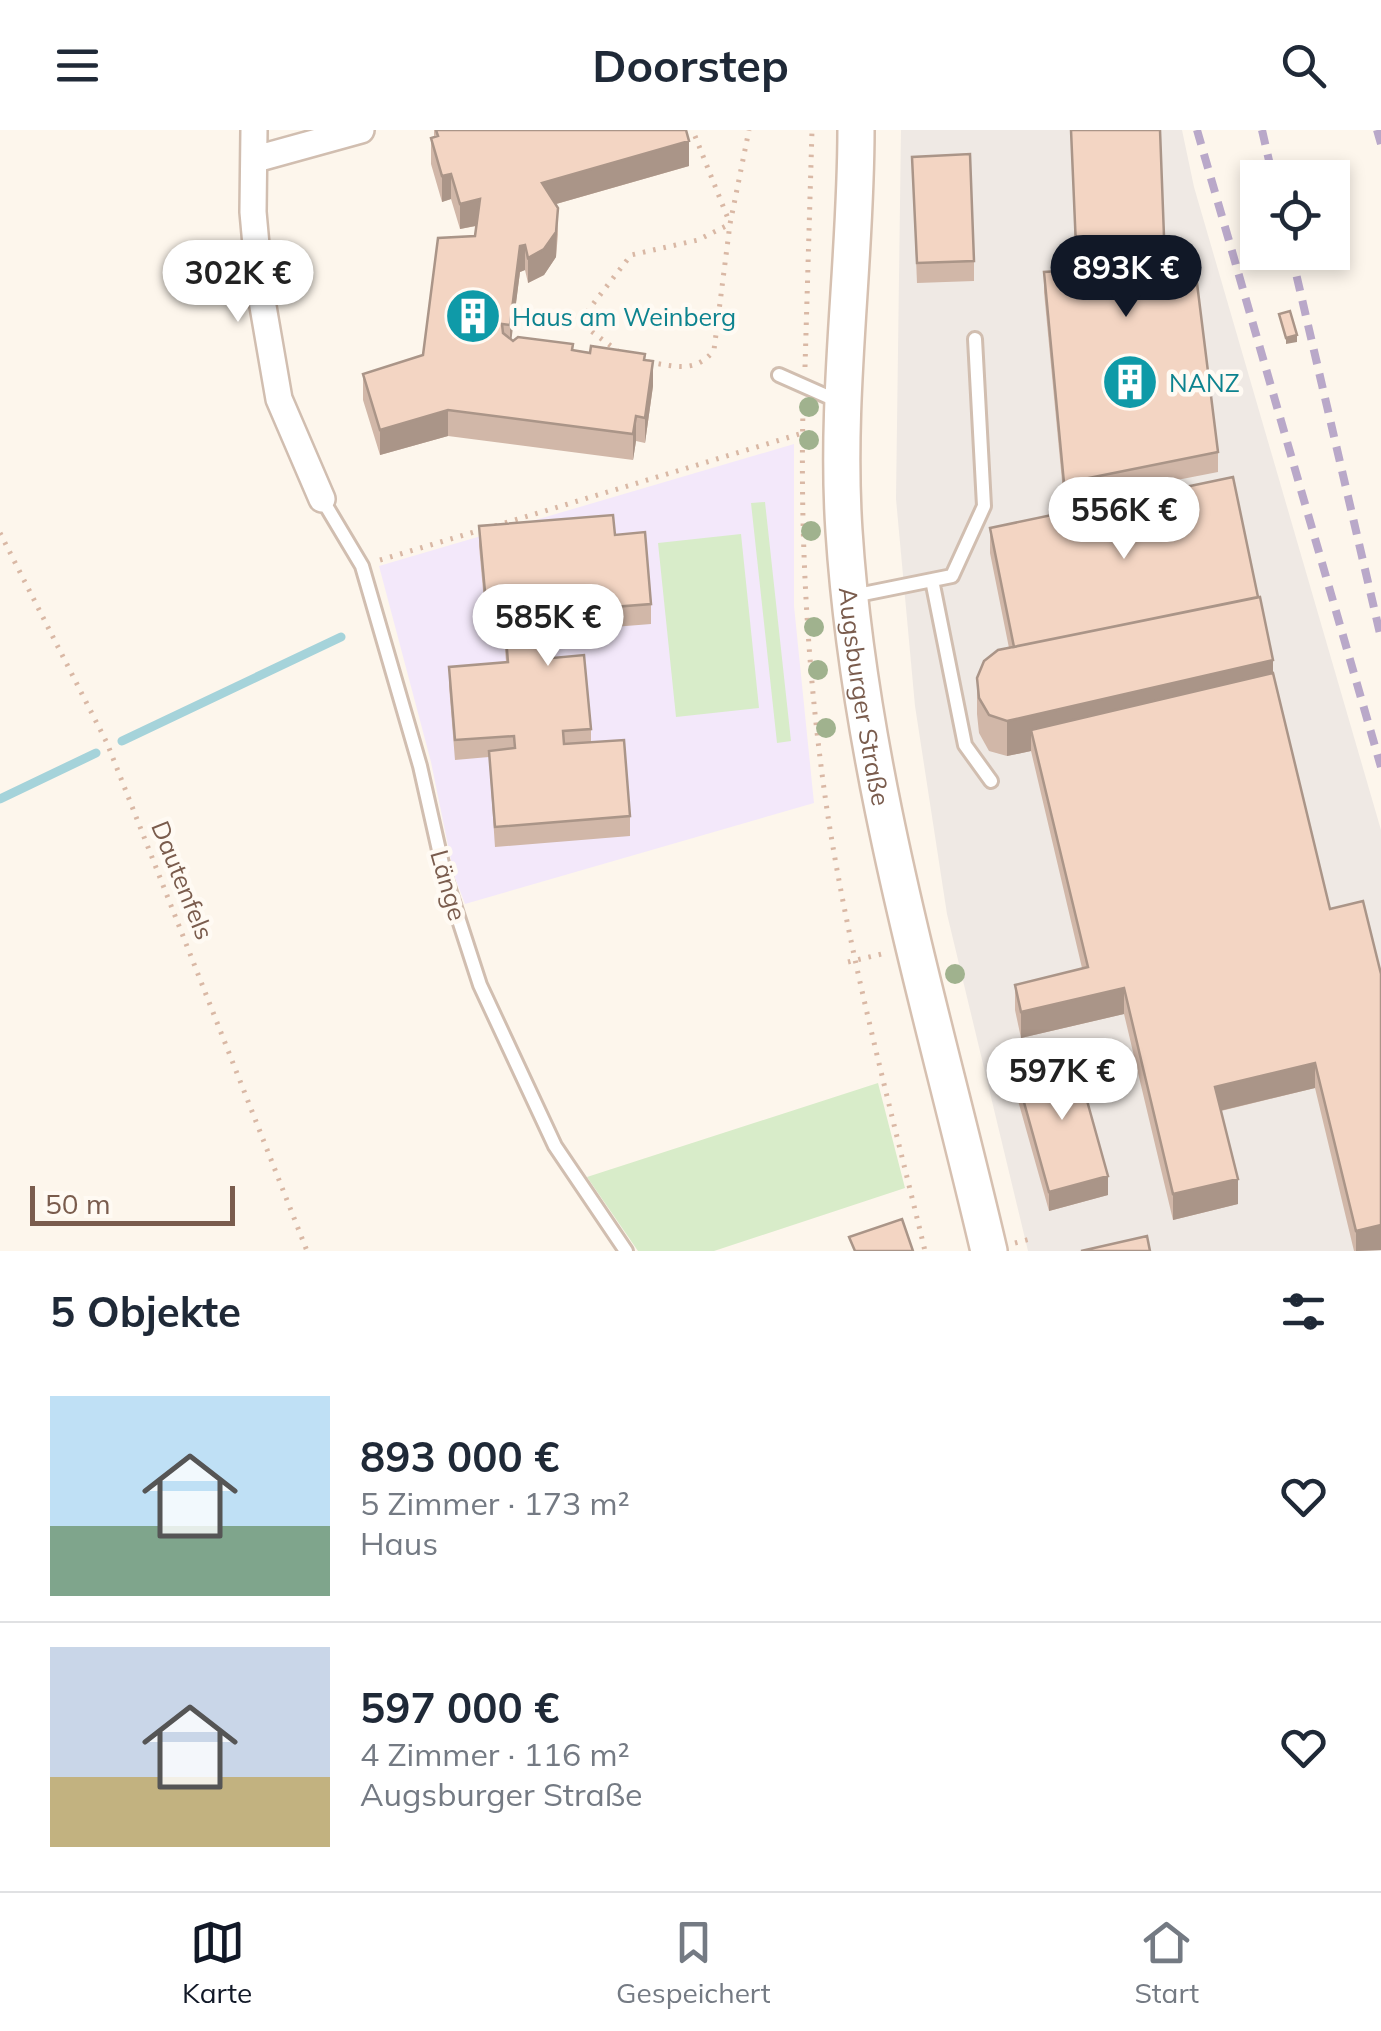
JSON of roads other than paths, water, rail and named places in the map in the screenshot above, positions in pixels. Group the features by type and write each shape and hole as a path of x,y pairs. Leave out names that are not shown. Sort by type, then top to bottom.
{"street":[{"path":"254,130 253,212 260,289 279,398 322,498"},
{"path":"256,159 361,130"},
{"name":"Augsburger Straße","path":"856,130 842,403 858,684 913,946 989,1251"}],"lane":[{"path":"850,596 952,576 984,506 975,339"},
{"path":"779,375 842,403"},
{"name":"Länge","path":"322,498 362,566 420,766 445,878 480,985 555,1146 626,1251"},
{"path":"932,580 965,745 991,782"}],"waterway":[{"path":"122,741 341,637"},
{"path":"0,799 96,753"}],"railway":[{"path":"1197,130 1381,767"},
{"path":"1262,130 1269,160"},
{"path":"1377,130 1381,144"},
{"path":"1295,270 1381,638"}],"place":[{"name":"Haus am Weinberg","path":"473,316"},
{"name":"NANZ","path":"1130,382"}]}
